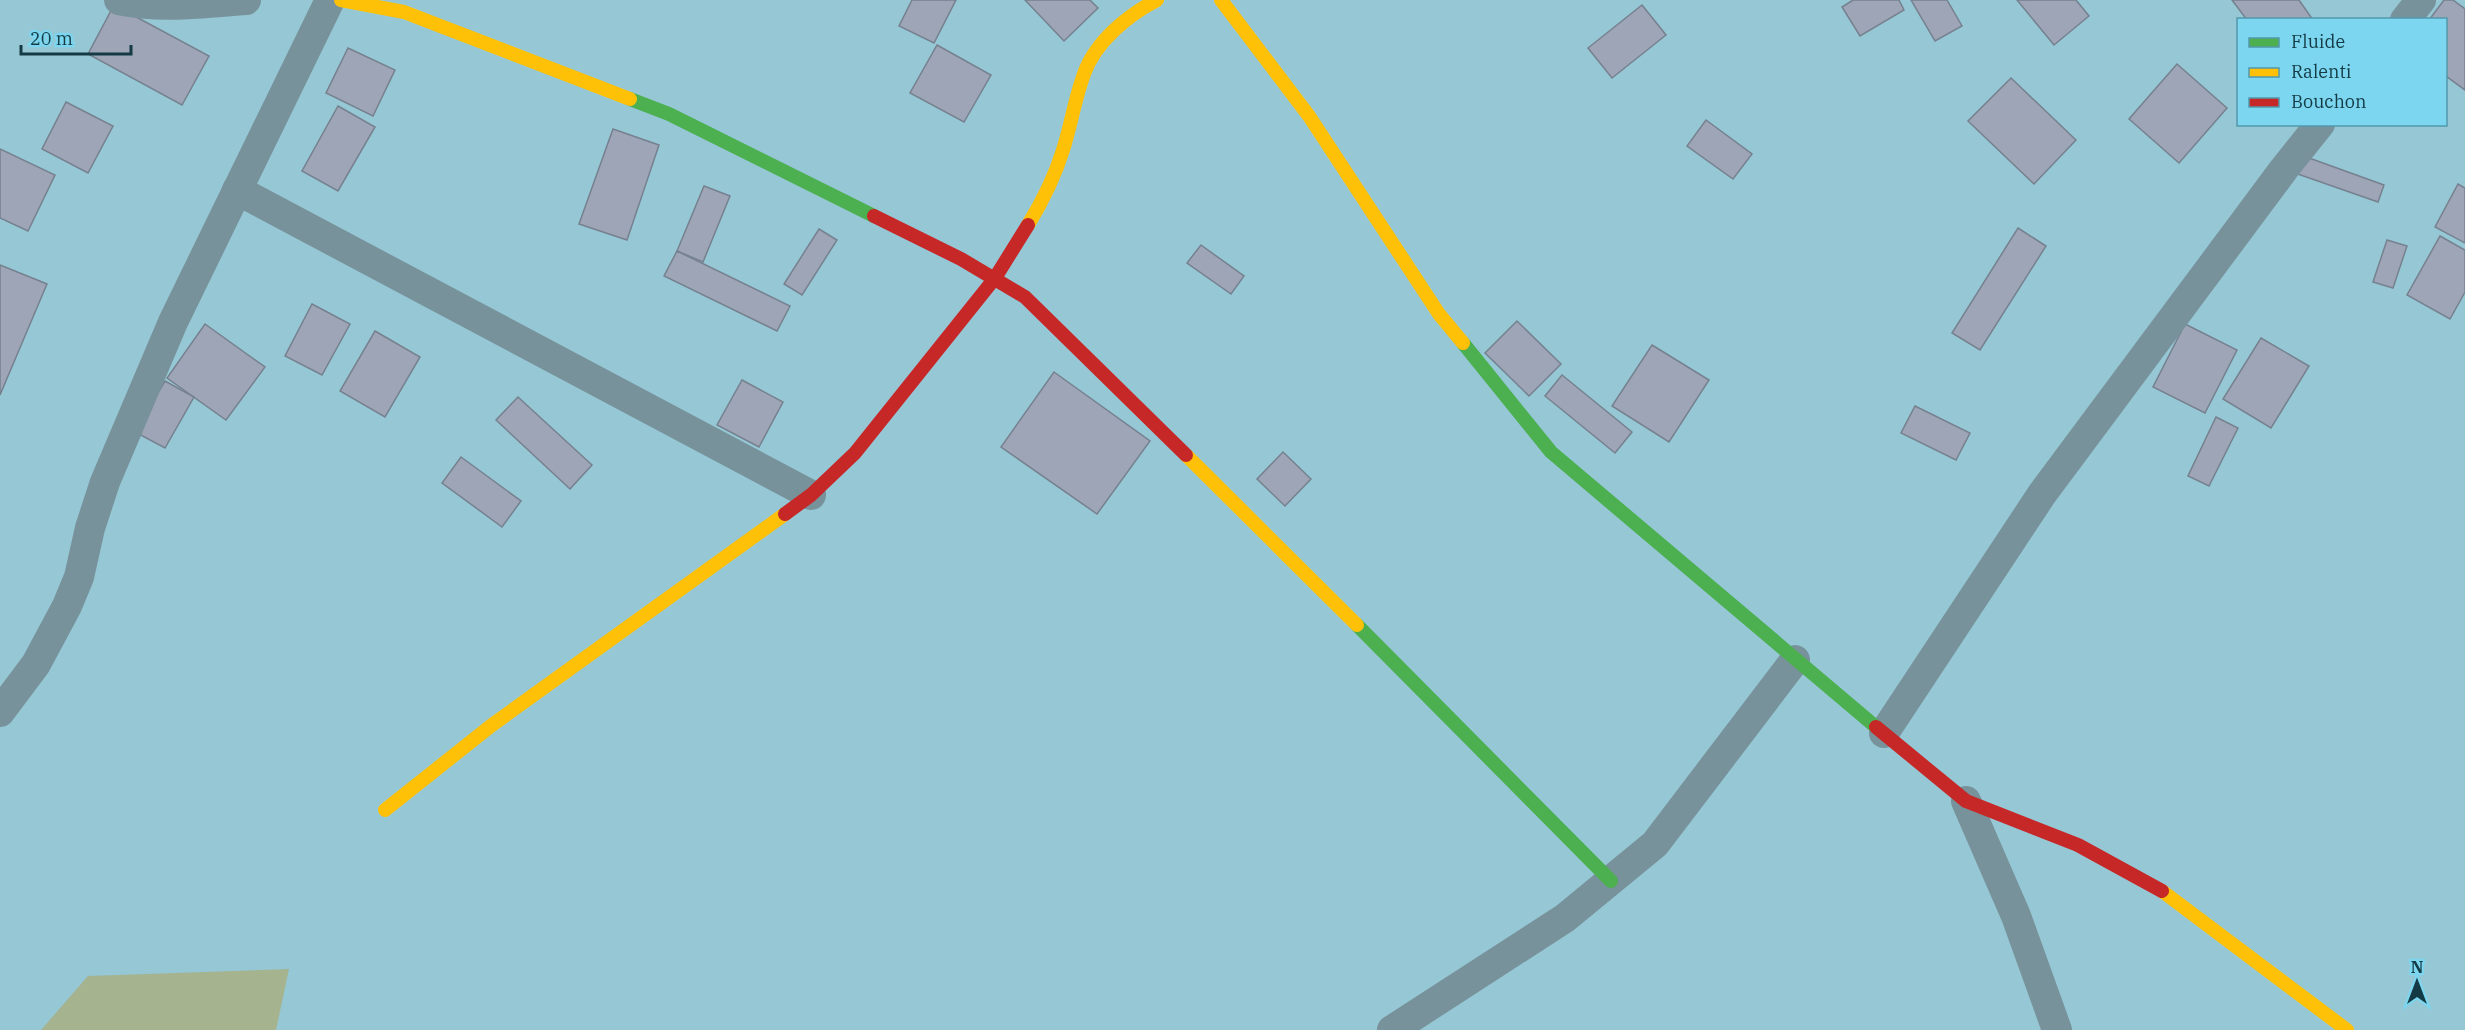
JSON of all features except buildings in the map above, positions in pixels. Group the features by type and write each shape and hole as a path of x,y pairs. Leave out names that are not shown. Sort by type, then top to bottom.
{"street":[{"path":"119,0 135,3 186,4 246,0"},
{"path":"0,712 36,664 67,606 79,578 90,528 105,482 172,322 330,0"},
{"path":"341,0 404,12 669,114 995,278 1025,297 1308,576 1611,881"},
{"path":"385,810 492,725 811,495 855,453 995,278 1039,207 1063,151 1084,72 1101,45 1135,11 1157,0"},
{"path":"1221,0 1309,116 1439,314 1551,452 1795,660 1966,801 2078,845 2171,896 2347,1030"},
{"path":"2407,18 2421,0"},
{"path":"1884,733 2042,494 2318,126"},
{"path":"237,190 811,495"},
{"path":"1392,1030 1565,918 1655,844 1795,660"},
{"path":"1966,801 2016,916 2057,1030"}],"green space":[{"path":"289,969 276,1030 41,1030 88,976"}],"traffic: fast":[{"path":"630,99 669,114 874,216"},
{"path":"1463,343 1551,452 1876,727"},
{"path":"1357,625 1611,881"}],"traffic: slow":[{"path":"341,0 404,12 630,99"},
{"path":"1028,225 1048,189 1060,160 1089,62 1104,40 1135,13 1157,0"},
{"path":"1221,0 1309,116 1439,314 1463,343"},
{"path":"1186,455 1357,625"},
{"path":"385,810 492,725 785,514"},
{"path":"2162,891 2347,1030"}],"traffic: jam":[{"path":"874,216 961,259 1025,297 1186,455"},
{"path":"785,514 811,495 855,453 995,278 1028,225"},
{"path":"1876,727 1966,801 2078,845 2162,891"}]}
